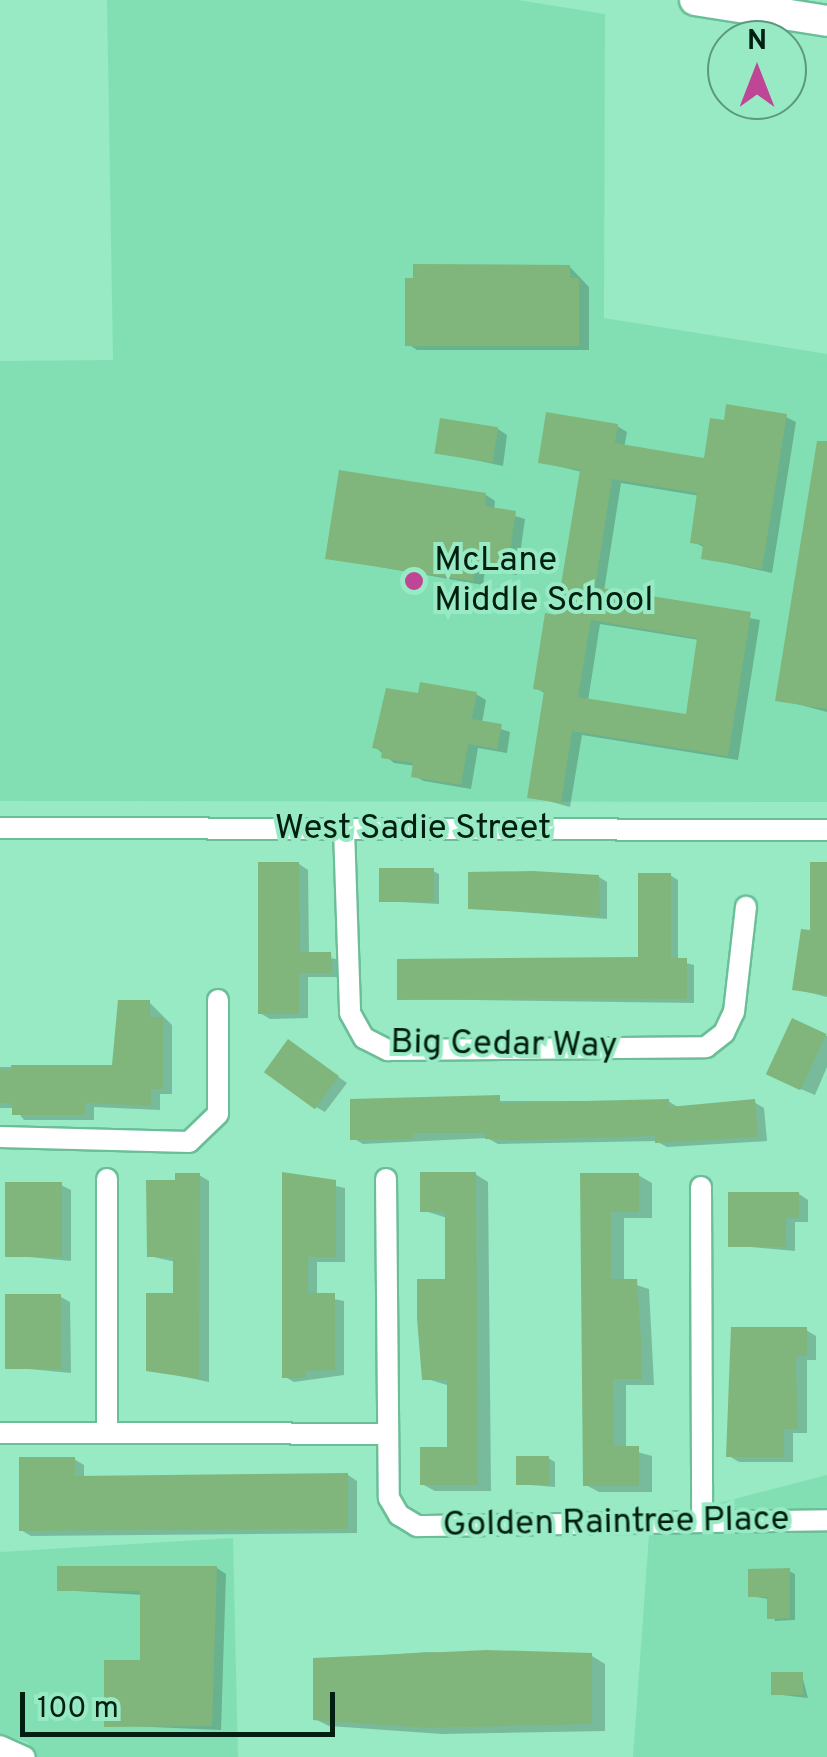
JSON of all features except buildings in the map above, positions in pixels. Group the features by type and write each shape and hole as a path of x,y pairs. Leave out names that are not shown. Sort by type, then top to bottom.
{"street":[{"path":"695,0 827,21"},
{"name":"West Sadie Street","path":"0,828 827,830"},
{"name":"Big Cedar Way","path":"344,829 350,1014 364,1038 388,1050 706,1047 724,1033 734,1012 746,906"},
{"path":"0,1137 189,1142 218,1114 218,1000"},
{"path":"107,1179 107,1433"},
{"name":"Golden Raintree Place","path":"386,1179 389,1498 417,1526 827,1520"},
{"path":"701,1187 702,1522"},
{"path":"0,1433 388,1434"},
{"path":"0,1746 25,1757"}],"shaded area":[{"name":"McLane Middle School","path":"107,0 518,0 605,14 604,318 827,354 827,802 0,801 0,361 113,360"},
{"path":"827,1475 827,1757 633,1757 650,1521"},
{"path":"233,1538 238,1757 37,1757 27,1742 0,1735 0,1552"}],"place":[{"name":"McLane Middle School","path":"414,581"}]}
